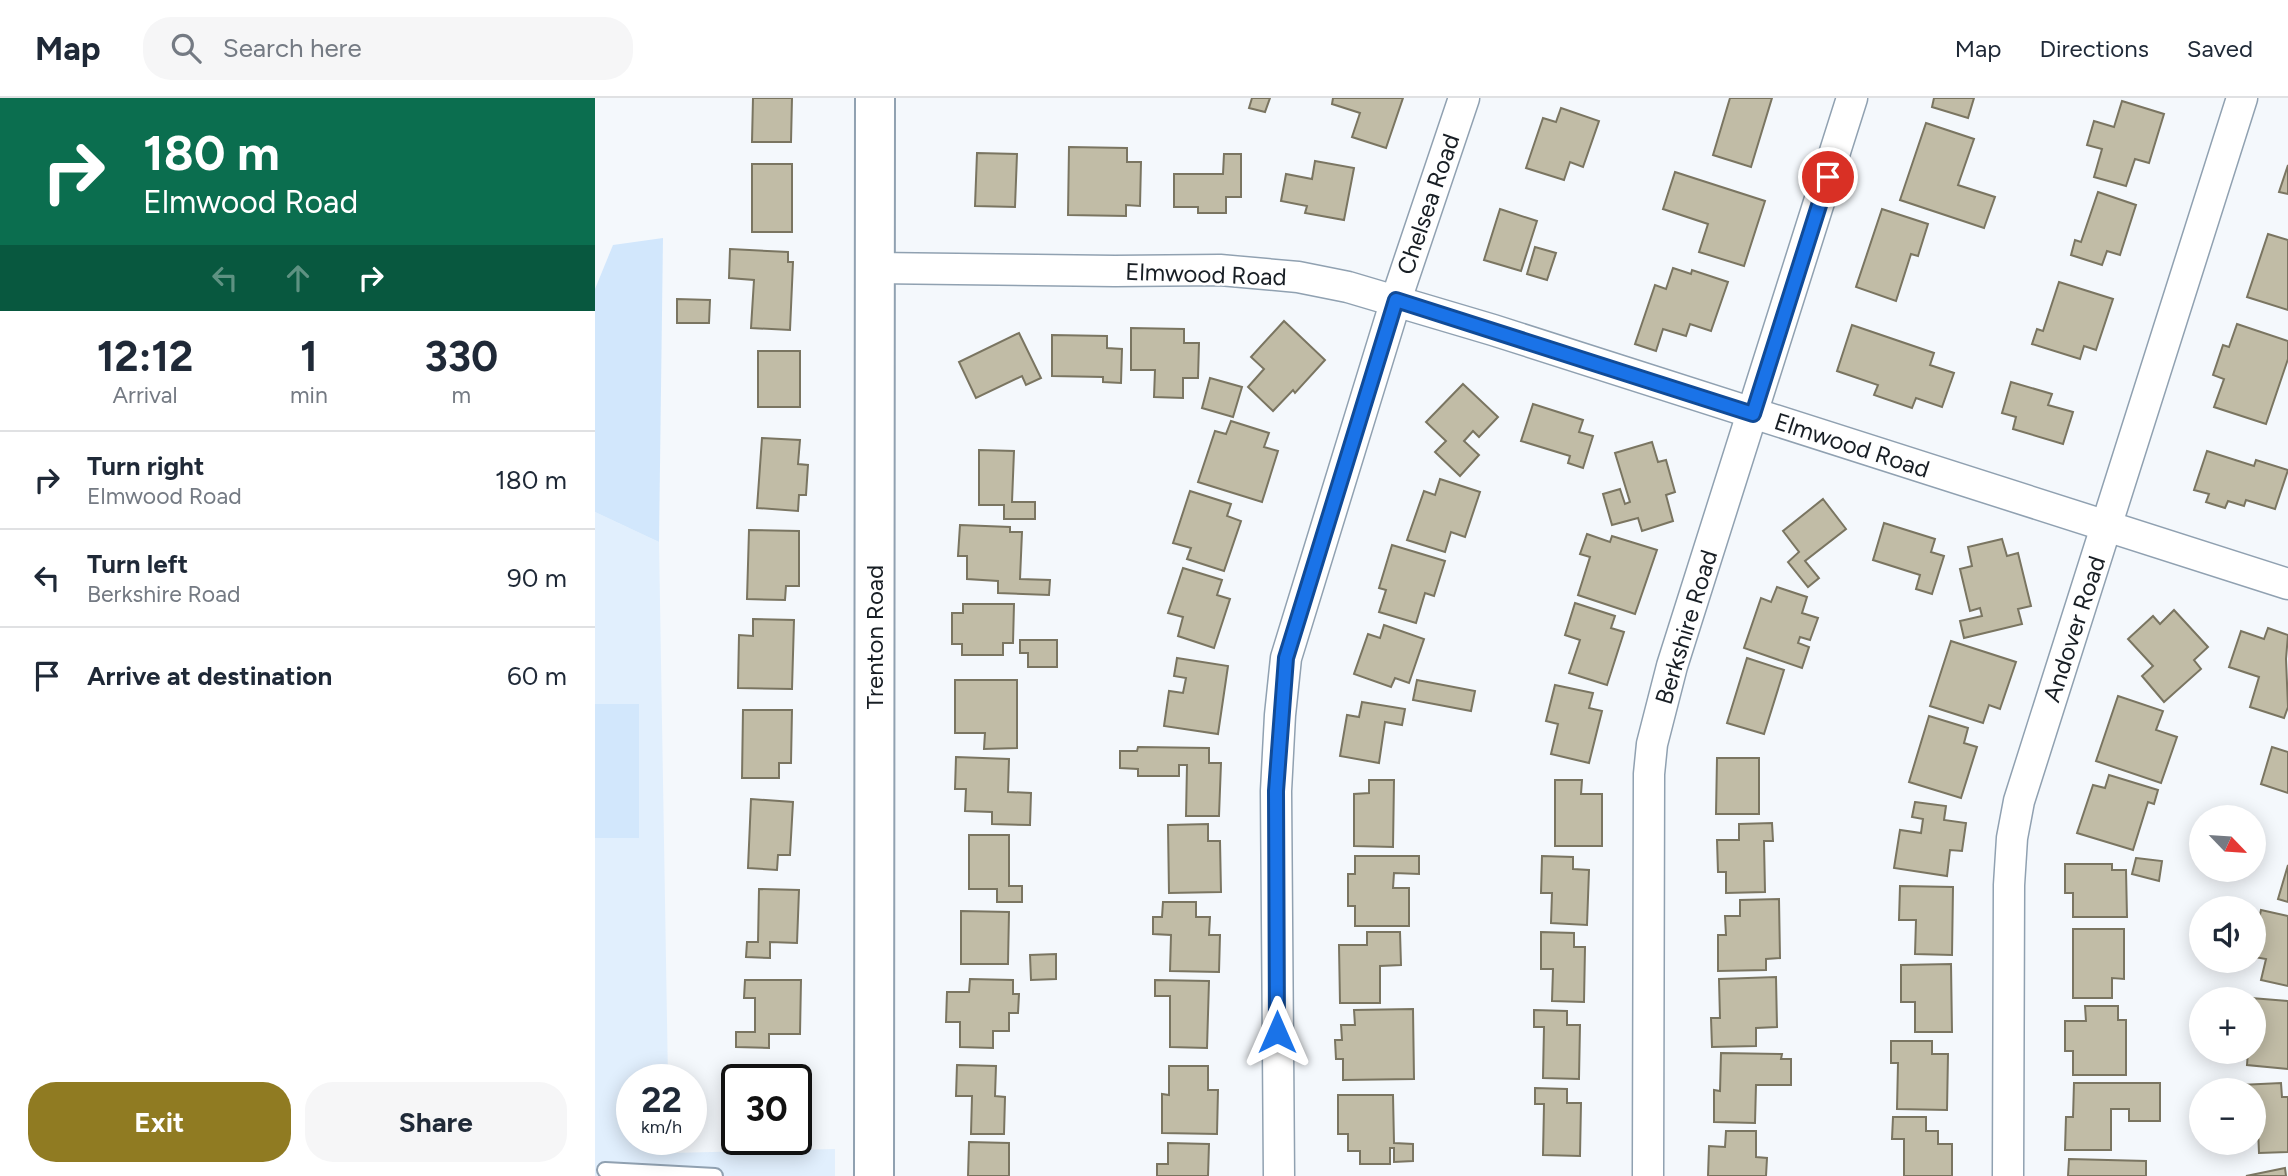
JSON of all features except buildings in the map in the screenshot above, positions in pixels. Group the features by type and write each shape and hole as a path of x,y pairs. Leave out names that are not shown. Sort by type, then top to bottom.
{"main road":[{"name":"Trenton Road","path":"874,1176 875,98"}],"street":[{"name":"Chelsea Road","path":"1279,1176 1276,791 1286,658 1396,300 1464,98"},
{"name":"Berkshire Road","path":"1648,1176 1647,929 1652,744 1672,666 1852,98"},
{"name":"Andover Road","path":"2008,1176 2009,899 2012,838 2019,802 2242,98"},
{"name":"Elmwood Road","path":"875,268 1220,270 1298,277 1348,286 2288,584"}],"lane":[{"path":"605,1170 715,1176"}],"shaded area":[{"path":"663,238 659,542 595,512 595,289 613,245"},
{"path":"595,512 659,542 668,1064 616,1064 616,1155 707,1155 707,1152 721,1152 721,1155 812,1155 812,1150 835,1149 835,1176 595,1176"},
{"path":"595,704 639,704 639,838 595,838"}],"route":[{"path":"1277,1032 1276,791 1286,658 1396,300 1753,414 1828,177"}]}
